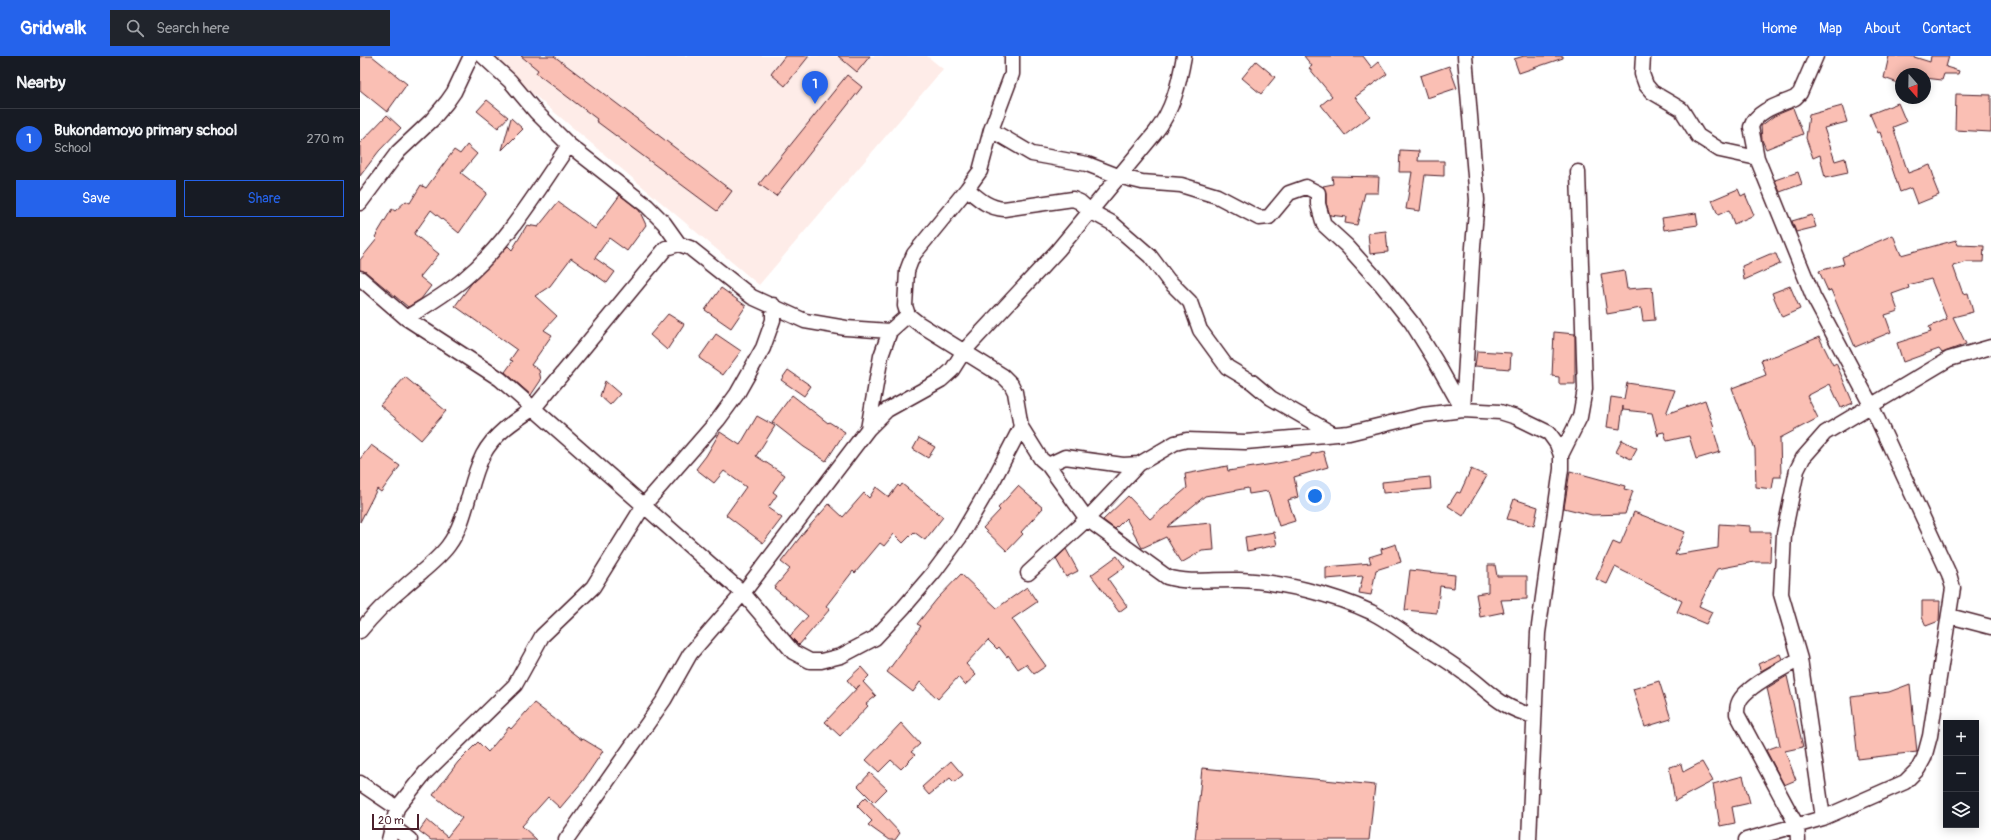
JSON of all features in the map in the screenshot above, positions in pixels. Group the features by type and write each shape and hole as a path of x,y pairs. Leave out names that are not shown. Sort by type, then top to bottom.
{"street":[{"path":"360,203 398,152 432,120 447,102 454,92 471,56"},
{"path":"482,56 510,82 536,112 569,145 647,206 664,222 679,244 690,248 700,255 752,297 773,305 805,321 824,325 890,331"},
{"path":"1012,56 1012,74 991,130 980,171 968,189 914,254 910,263 907,271 905,306 908,315 1003,376 1011,384 1017,400 1021,427 1041,459 1048,464 1087,519 1167,577 1181,582 1239,580 1269,582 1309,592 1372,612 1461,671 1492,697 1506,706 1534,716"},
{"path":"566,840 664,700 690,654 744,593 868,429 887,410 941,380 952,370 964,351 1058,250 1165,120 1179,82 1184,56"},
{"path":"1463,410 1477,200 1465,56"},
{"path":"1643,56 1642,74 1646,85 1652,92 1680,109 1698,136 1720,150 1757,158"},
{"path":"1746,840 1823,818 1905,782 1918,769 1924,758 1930,736 1953,588 1949,574 1871,405 1813,296 1757,158 1751,127 1753,123 1761,114 1796,98 1800,94 1816,56"},
{"path":"991,130 1032,154 1087,164 1118,176 1148,183 1181,185 1217,196 1259,218 1269,217 1288,193 1306,187 1318,193 1318,204 1324,225 1347,246 1376,278 1412,323 1436,360 1463,410"},
{"path":"406,318 450,289 481,261 509,230 569,145"},
{"path":"1561,455 1580,417 1585,389 1578,172"},
{"path":"968,189 986,204 1004,209 1073,199 1080,202 1090,211 1109,221 1150,256 1168,280 1186,296 1190,302 1200,330 1227,367 1252,382 1271,398 1333,434"},
{"path":"360,631 373,614 426,569 447,547 460,526 483,456 496,437 513,421 534,408 594,337 659,255 666,248 679,244"},
{"path":"360,278 406,318 500,379 744,593 793,652 810,661 821,661 841,656 875,638 934,572 960,537 994,479 1021,427"},
{"path":"388,840 396,808 425,773 515,685 542,636 593,587 602,575 644,505 718,420 737,394 766,340 773,320 773,305"},
{"path":"868,429 881,356 890,331 908,315"},
{"path":"1823,818 1800,659 1781,594 1784,534 1797,470 1803,458 1825,433 1949,359 1991,347"},
{"path":"1028,573 1087,519 1139,464 1169,446 1187,440 1245,442 1349,433 1423,416 1463,410 1500,412 1516,417 1550,433 1557,444 1561,455 1561,468 1538,633 1530,840"},
{"path":"1048,464 1065,457 1123,465 1139,464"},
{"path":"1949,616 1991,627"},
{"path":"1798,840 1797,826 1737,714 1739,700 1745,694 1777,671 1800,659"},
{"path":"360,783 396,808"},
{"path":"392,826 410,840"}],"shaded area":[{"path":"488,56 927,56 943,69 759,285"}],"building":[{"path":"360,56 372,56 407,84 387,112 360,90"},
{"path":"521,56 554,56 732,191 717,211 596,121 597,119 536,73 538,70"},
{"path":"785,56 809,56 785,86 771,74"},
{"path":"838,56 870,56 857,72"},
{"path":"1304,56 1363,56 1372,68 1379,62 1387,74 1355,97 1370,116 1345,135 1321,105 1332,96 1309,68 1312,66"},
{"path":"1524,56 1563,56 1563,58 1519,73 1514,59"},
{"path":"1889,56 1911,56 1930,62 1931,56 1949,56 1946,67 1959,71 1958,74 1944,74 1942,80 1931,79 1931,68 1895,68 1895,82 1884,78"},
{"path":"1256,61 1275,77 1261,94 1242,78"},
{"path":"1449,66 1457,88 1427,98 1420,76"},
{"path":"847,75 862,87 776,196 759,184"},
{"path":"1956,94 1991,95 1991,132 1955,130"},
{"path":"487,100 508,117 498,128 477,111"},
{"path":"1898,104 1906,122 1893,127 1908,173 1930,165 1935,180 1933,180 1939,195 1917,204 1911,188 1900,192 1880,132 1878,133 1870,114"},
{"path":"1842,106 1847,122 1824,128 1835,161 1845,158 1848,173 1825,178 1820,155 1813,158 1806,138 1809,115"},
{"path":"1793,108 1803,134 1766,149 1762,140 1761,126 1774,116"},
{"path":"387,115 401,128 379,151 360,176 360,143"},
{"path":"511,118 523,129 502,150"},
{"path":"467,145 477,154 461,173 487,193 459,233 431,210 414,234 439,254 420,277 431,286 421,299 408,307 366,272 360,270 360,260 377,239 375,237 392,209 395,211 406,201 410,203 421,185 426,188 454,150 460,154"},
{"path":"1400,150 1419,151 1418,161 1444,161 1444,176 1425,175 1420,211 1406,209 1412,172 1399,172"},
{"path":"1798,172 1802,184 1780,192 1775,180"},
{"path":"1332,176 1379,177 1378,193 1365,193 1357,225 1345,223 1346,217 1330,215 1326,203 1326,193 1323,186 1333,184"},
{"path":"1738,189 1741,196 1745,194 1754,215 1734,224 1729,210 1718,215 1712,200"},
{"path":"620,195 639,210 646,225 627,251 609,238 595,258 615,272 607,283 571,258 550,286 535,296 557,316 544,330 552,335 531,365 539,370 541,380 531,395 505,372 513,361 510,360 517,350 455,306 471,284 508,246 512,250 527,225 538,227 558,202 595,229"},
{"path":"1696,213 1698,225 1664,230 1662,218"},
{"path":"1812,215 1816,227 1796,232 1792,221"},
{"path":"1386,231 1388,252 1370,254 1368,233"},
{"path":"1893,235 1901,255 1956,240 1958,245 1984,246 1983,262 1967,262 1953,266 1963,294 1968,293 1973,312 1953,317 1966,344 1942,353 1939,349 1903,362 1897,343 1931,332 1929,327 1947,319 1931,279 1908,285 1909,288 1892,294 1898,311 1885,315 1891,332 1855,347 1831,290 1828,291 1819,271 1844,264 1842,257"},
{"path":"1770,254 1776,254 1780,264 1744,280 1742,266"},
{"path":"1624,270 1627,289 1652,287 1655,320 1643,321 1641,308 1607,314 1601,274"},
{"path":"1790,286 1800,309 1782,317 1772,293"},
{"path":"721,288 746,306 731,328 705,310"},
{"path":"668,314 684,324 667,350 650,335"},
{"path":"1554,332 1575,334 1575,384 1559,384 1559,377 1552,376"},
{"path":"716,334 741,351 723,375 699,358"},
{"path":"1819,337 1833,365 1836,363 1853,403 1841,408 1830,384 1807,396 1818,418 1780,438 1781,477 1774,477 1772,489 1756,487 1755,449 1732,388 1766,375 1761,360 1777,355"},
{"path":"1477,351 1511,353 1510,369 1475,366"},
{"path":"788,370 811,386 804,396 781,380"},
{"path":"405,377 446,411 421,440 380,405"},
{"path":"605,381 620,394 610,405 600,396"},
{"path":"1627,383 1675,390 1666,414 1705,400 1720,452 1696,459 1689,436 1667,441 1664,432 1659,433 1658,436 1652,413 1623,410 1623,406 1620,429 1607,427 1611,397 1624,399"},
{"path":"792,395 828,423 829,422 845,432 826,461 804,447 772,422"},
{"path":"757,416 775,426 756,456 785,475 773,492 777,495 768,508 782,518 763,543 726,515 746,487 724,471 714,483 696,469 706,456 720,432 740,445"},
{"path":"919,438 935,447 928,458 913,449"},
{"path":"1622,440 1637,448 1631,459 1616,452"},
{"path":"371,445 400,466 381,492 377,489 360,522 360,459"},
{"path":"1323,451 1328,467 1294,477 1298,497 1288,500 1295,521 1279,526 1268,491 1249,494 1248,488 1205,496 1167,527 1212,523 1214,550 1202,551 1181,563 1166,537 1142,548 1126,518 1115,529 1103,520 1128,496 1150,519 1187,488 1185,474 1227,466 1228,471 1273,464 1311,456 1311,454"},
{"path":"1471,469 1487,476 1463,516 1448,506 1457,492 1460,493"},
{"path":"1570,471 1625,486 1624,489 1633,491 1625,514 1592,515 1564,508"},
{"path":"1430,477 1431,489 1383,493 1382,482"},
{"path":"902,484 943,517 925,540 914,532 903,543 894,534 884,546 880,543 855,573 853,571 826,606 830,609 799,645 790,636 808,616 774,588 790,569 781,562 805,531 829,504 843,517 864,493 869,498 876,487 889,497 898,485 900,487"},
{"path":"1018,486 1043,508 1021,532 1023,534 1007,551 983,528 1000,510 998,508"},
{"path":"1514,499 1538,507 1534,526 1507,519"},
{"path":"1634,512 1685,532 1675,555 1718,548 1719,524 1750,526 1750,532 1771,532 1770,562 1754,562 1717,569 1699,606 1712,612 1706,624 1677,612 1682,601 1615,567 1607,584 1596,579 1613,542 1620,545"},
{"path":"1274,532 1277,545 1247,551 1245,537"},
{"path":"1396,544 1401,562 1376,570 1371,595 1359,593 1363,576 1326,579 1326,567 1371,563 1369,557 1382,553 1381,549"},
{"path":"1066,549 1078,571 1066,577 1056,559"},
{"path":"1117,556 1125,567 1108,579 1127,606 1119,612 1091,575"},
{"path":"1488,565 1495,565 1497,576 1527,576 1527,599 1501,600 1504,612 1480,617 1476,594 1488,592"},
{"path":"1410,570 1455,575 1454,588 1440,586 1437,613 1405,610"},
{"path":"961,574 997,608 1027,587 1037,602 1012,619 1046,666 1034,674 1026,664 1018,669 1008,655 1007,657 999,647 997,649 988,640 966,664 976,675 965,685 958,677 938,699 920,682 913,692 887,672 921,626 917,624 937,599"},
{"path":"1922,601 1940,601 1939,621 1926,626 1922,617"},
{"path":"1780,654 1782,659 1761,671 1758,664"},
{"path":"861,667 869,676 863,682 876,696 866,704 868,706 840,736 825,722 860,685 855,689 847,680"},
{"path":"1787,676 1803,747 1785,751 1796,780 1784,785 1766,750 1780,745 1767,688"},
{"path":"1659,681 1671,719 1645,727 1633,689"},
{"path":"1910,684 1917,752 1858,759 1851,697 1889,692"},
{"path":"534,703 582,740 583,739 603,751 582,782 560,808 548,797 522,826 537,840 431,840 419,831 427,820 447,837 462,818 433,795 458,762 478,742 488,752 509,727 511,729"},
{"path":"901,723 920,744 911,752 915,755 901,769 891,760 879,772 866,760"},
{"path":"951,761 963,775 954,782 950,778 929,795 922,787"},
{"path":"1702,762 1713,781 1675,801 1669,767 1681,764 1683,772"},
{"path":"1202,768 1375,785 1369,840 1195,840"},
{"path":"870,773 887,789 874,802 858,786"},
{"path":"1743,776 1750,803 1732,807 1735,823 1720,826 1713,784"},
{"path":"866,797 900,833 895,840 889,840 868,825 872,821 857,806"}],"place":[{"name":"Bukondamoyo primary school","path":"815,104"}]}
